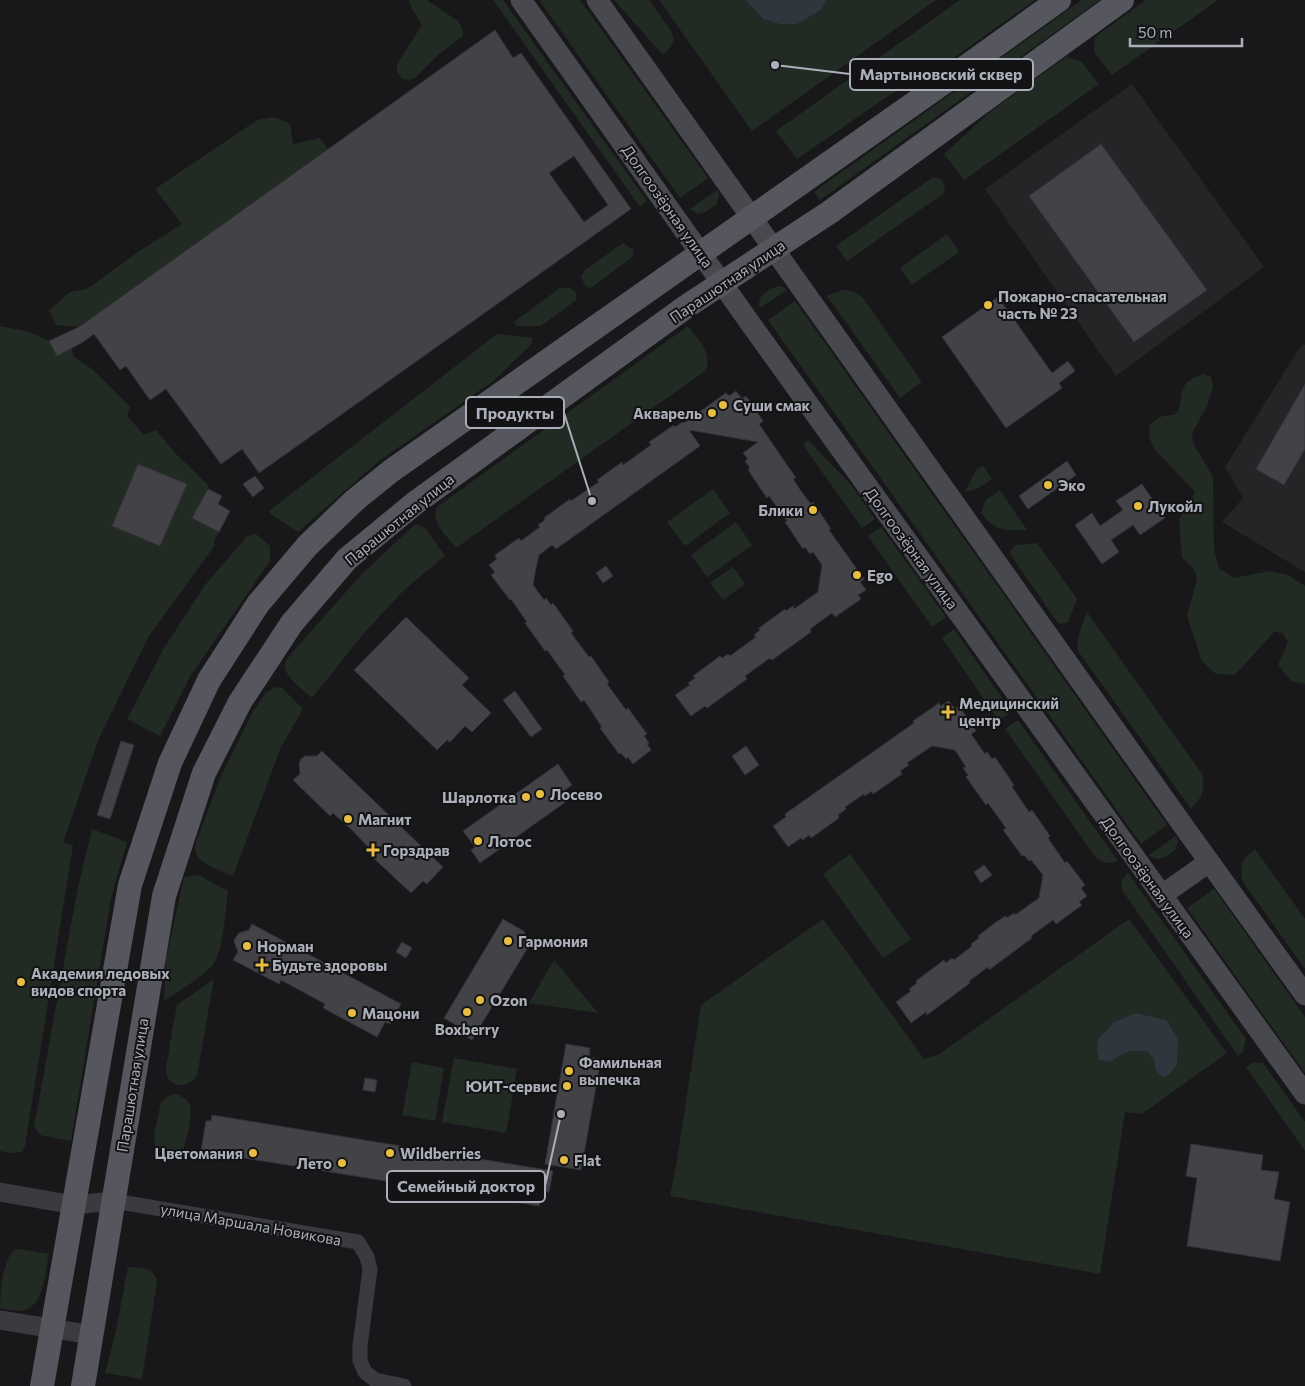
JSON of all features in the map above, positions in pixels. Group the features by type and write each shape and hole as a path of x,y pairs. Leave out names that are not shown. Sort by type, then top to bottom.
{"main road":[{"name":"Долгоозёрная улица","path":"521,0 1305,1094"},
{"path":"597,0 1209,862 1305,994"},
{"path":"42,1386 130,884 170,763 209,680 258,604 308,545 355,500 391,470 1059,0"},
{"name":"Парашютная улица","path":"83,1386 164,896 204,773 240,702 292,623 347,559 415,504 687,306 838,207 1122,0"},
{"path":"1162,896 1209,862"}],"street":[{"name":"улица Маршала Новикова","path":"0,1192 74,1205 114,1201 358,1242 367,1257 370,1269 360,1346 360,1361 365,1372 375,1380 404,1386"},
{"path":"0,1320 92,1335"}],"shaded area":[{"path":"410,0 427,0 458,21 462,27 463,36 438,55 416,77 410,80 402,79 397,72 397,64 422,25 409,3"},
{"path":"493,0 503,0 647,201 640,207"},
{"path":"539,0 580,0 708,178 680,198"},
{"path":"614,0 649,0 671,31 674,40 670,48 663,55"},
{"path":"659,0 936,0 752,131"},
{"path":"746,0 826,0 821,10 797,24 780,24 763,19"},
{"path":"960,0 1035,0 945,64 888,96 797,159 776,131"},
{"path":"1082,0 1100,0 820,200 814,192"},
{"path":"1146,0 1218,0 1112,75 1094,52 1095,37"},
{"path":"1066,57 1081,61 1099,84 964,180 944,154 991,111"},
{"path":"1132,84 1264,267 1116,376 985,189"},
{"path":"274,117 290,124 293,144 320,138 328,149 79,327 56,325 49,310 70,292 87,289 141,250 182,224 155,189 257,120"},
{"path":"933,177 942,180 945,188 943,194 847,261 836,246"},
{"path":"717,190 719,194 717,204 707,211 698,214 690,209"},
{"path":"947,234 959,252 912,285 900,268"},
{"path":"623,243 633,250 633,256 591,288 586,287 581,277 585,270"},
{"path":"779,286 787,290 760,308 761,297 771,289"},
{"path":"560,288 570,288 576,293 576,300 541,326 516,326 514,322"},
{"path":"842,290 848,290 863,298 922,382 900,398 827,296"},
{"path":"795,301 1167,825 1141,844 768,320"},
{"path":"0,326 30,332 49,341 72,348 73,356 92,369 130,407 127,416 144,435 156,430 176,454 208,485 208,489 193,518 219,532 214,541 215,545 149,636 99,738 63,843 73,845 25,1146 21,1152 11,1153 0,1151"},
{"path":"688,326 704,347 708,359 705,371 456,548 444,534 438,523 435,513 437,507"},
{"path":"497,334 533,338 530,346 492,382 379,461 298,532 272,515 269,511"},
{"path":"1302,344 1305,345 1305,572 1222,522 1243,498 1225,467"},
{"path":"1203,374 1211,377 1213,387 1207,406 1192,433 1193,443 1213,477 1214,550 1219,568 1234,578 1270,571 1288,575 1305,586 1305,684 1291,681 1278,665 1288,642 1283,634 1275,631 1235,675 1216,674 1202,661 1187,616 1197,579 1195,571 1182,557 1179,520 1195,492 1156,451 1150,439 1149,426 1160,417 1174,415 1179,409 1182,391 1186,383"},
{"path":"808,440 852,486 875,519 862,528 805,448 804,444"},
{"path":"983,465 992,479 976,489 965,491 977,469"},
{"path":"713,489 730,513 685,546 667,522"},
{"path":"1000,490 1027,530 1001,529 986,519 981,513 986,500"},
{"path":"736,522 752,545 707,577 691,555"},
{"path":"418,524 425,528 445,556 404,590 364,633 312,698 290,678 285,668 286,661 361,575 414,525"},
{"path":"881,527 946,617 932,627 868,536"},
{"path":"256,534 270,546 270,561 191,675 160,736 127,719 164,648 205,585 247,536"},
{"path":"1037,543 1077,599 1068,622 1058,623 1010,554 1013,547 1017,545"},
{"path":"733,567 745,584 723,600 710,583"},
{"path":"1087,612 1202,774 1204,785 1202,793 1191,809 1078,651 1081,626"},
{"path":"954,629 1011,711 999,721 942,638"},
{"path":"276,687 282,688 303,709 281,747 233,876 201,860 196,854 195,845 220,778 252,713 266,692"},
{"path":"1018,720 1118,861 1107,863 1097,859 1005,729"},
{"path":"92,829 127,842 111,898 71,1141 40,1135 34,1127 77,892"},
{"path":"1176,836 1178,840 1176,849 1169,854 1160,859 1149,855"},
{"path":"1255,849 1305,919 1305,969 1243,882 1242,863"},
{"path":"850,854 911,939 883,958 823,874"},
{"path":"1128,873 1246,1039 1243,1052 1238,1056 1122,890 1122,881"},
{"path":"198,875 228,891 220,949 210,968 164,1001 166,959 184,877"},
{"path":"1214,889 1305,1017 1305,1073 1187,908"},
{"path":"823,919 924,1059 938,1055 1129,919 1227,1053 1142,1114 1125,1112 1100,1274 670,1196 701,1005"},
{"path":"554,960 598,1013 529,1003"},
{"path":"214,979 197,1075 189,1083 184,1085 175,1084 168,1077 166,1071 177,1005"},
{"path":"1136,1013 1166,1020 1178,1039 1177,1064 1170,1074 1163,1077 1156,1071 1154,1059 1148,1052 1137,1050 1128,1052 1110,1062 1099,1059 1098,1040 1114,1022"},
{"path":"454,1058 517,1069 506,1133 442,1122"},
{"path":"412,1062 444,1068 435,1121 402,1115"},
{"path":"1252,1063 1263,1063 1305,1122 1305,1151 1246,1067"},
{"path":"176,1094 185,1098 189,1103 191,1113 183,1151 175,1157 168,1158 159,1154 156,1149 156,1127 160,1106 164,1099"},
{"path":"15,1249 49,1254 39,1297 28,1309 20,1311 0,1308 5,1268"},
{"path":"128,1267 149,1271 153,1273 157,1281 142,1379 105,1373 115,1335"}],"building":[{"path":"495,30 513,58 521,53 631,209 259,473 242,449 221,464 166,389 150,400 126,366 120,370 94,334 57,356 49,341 79,327","holes":["574,156 608,205 584,222 549,173"]},
{"path":"1101,144 1207,290 1134,342 1029,196"},
{"path":"998,297 1052,373 1068,361 1075,371 1059,383 1062,388 1006,428 942,337"},
{"path":"1305,384 1305,449 1284,485 1256,469"},
{"path":"736,391 742,399 746,396 763,421 759,424 796,478 793,479 801,491 811,504 813,502 831,529 829,530 864,579 860,582 866,590 858,595 861,599 835,617 832,613 810,629 811,632 772,660 770,658 745,676 747,679 707,708 705,706 691,716 675,695 690,685 688,683 695,678 693,676 720,656 722,658 728,654 730,656 756,637 754,635 760,630 759,628 785,609 786,611 793,606 794,609 818,592 822,565 813,552 810,554 805,547 803,549 785,522 787,521 769,496 767,498 748,470 750,468 745,461 748,459 743,453 758,442 689,430 700,446 556,549 552,545 539,555 533,585 544,600 546,598 551,605 553,603 573,631 571,633 589,657 591,656 609,682 607,684 647,734 644,736 651,750 633,764 628,757 626,759 621,753 619,754 600,728 602,727 584,700 581,702 563,676 565,674 547,650 545,651 511,599 491,575 495,572 489,565 497,559 495,555 519,538 521,541 540,527 538,525 545,520 544,518 570,499 571,501 599,482 597,480 622,462 623,465 651,445 649,442 674,425 675,427 684,423 726,393 729,396"},
{"name":"Эко","path":"1067,461 1076,475 1028,509 1019,496"},
{"path":"138,464 187,484 160,546 112,526"},
{"path":"255,476 264,488 253,497 243,484"},
{"path":"1142,484 1165,518 1140,535 1133,525 1111,540 1119,552 1102,564 1075,525 1092,513 1100,526 1123,510 1116,501"},
{"path":"208,489 222,496 218,504 230,511 219,532 192,518"},
{"path":"606,566 613,576 603,583 596,573"},
{"path":"406,617 469,678 462,685 491,713 472,732 465,726 450,742 447,740 437,750 354,670"},
{"path":"515,691 542,729 531,737 503,700"},
{"path":"949,701 955,709 959,706 976,731 971,734 985,754 987,752 992,759 995,757 1029,812 1032,810 1050,836 1048,838 1065,863 1067,861 1085,885 1081,888 1087,896 1079,902 1082,905 1056,924 1053,920 989,970 988,967 969,981 970,983 927,1015 926,1012 911,1023 896,1002 911,991 909,989 917,983 916,981 944,960 946,963 952,958 954,960 972,946 971,944 979,938 978,936 996,922 1014,913 1015,915 1039,898 1043,875 1031,860 1029,861 1024,855 1022,856 1003,830 1006,828 988,803 986,805 966,777 968,775 963,768 966,767 955,750 932,746 907,763 909,765 900,771 902,774 873,794 872,791 865,796 864,794 845,807 846,809 838,815 839,818 811,838 809,835 803,840 801,838 788,847 773,826 786,817 785,814 914,723 913,721 939,703 941,706"},
{"path":"121,741 134,745 110,819 97,815"},
{"path":"746,746 759,765 745,775 732,756"},
{"path":"322,751 443,867 427,884 423,881 411,893 366,851 369,848 354,832 333,813 330,816 293,780 300,774 299,763 301,759 305,756 317,756"},
{"path":"558,764 572,785 565,790 571,798 480,863 471,850 475,847 463,831"},
{"path":"984,865 992,875 981,883 974,872"},
{"path":"503,919 525,932 521,939 530,944 472,1040 458,1032 461,1028 444,1018"},
{"path":"252,924 401,1004 390,1024 385,1022 377,1037 323,1008 325,1004 281,980 279,984 233,960 238,952 234,941 236,937 239,933 249,930"},
{"path":"402,942 412,948 406,958 396,952"},
{"path":"566,1044 590,1048 589,1057 601,1059 581,1170 545,1164"},
{"path":"365,1078 377,1080 375,1092 363,1090"},
{"path":"212,1115 553,1171 549,1192 542,1191 539,1206 201,1151 206,1121 211,1121"},
{"path":"1191,1144 1263,1155 1261,1170 1279,1172 1274,1199 1290,1202 1280,1261 1187,1246 1197,1178 1186,1176"}],"place":[{"name":"Мартыновский сквер","path":"775,65"},
{"name":"Пожарно-спасательная часть № 23","path":"988,305"},
{"name":"Суши смак","path":"723,405"},
{"name":"Акварель","path":"712,413"},
{"name":"Эко","path":"1048,485"},
{"name":"Продукты","path":"592,501"},
{"name":"Лукойл","path":"1138,506"},
{"name":"Блики","path":"813,510"},
{"name":"Ego","path":"857,575"},
{"name":"Медицинский центр","path":"948,712"},
{"name":"Лосево","path":"540,794"},
{"name":"Шарлотка","path":"526,797"},
{"name":"Магнит","path":"348,819"},
{"name":"Лотос","path":"478,841"},
{"name":"Горздрав","path":"373,850"},
{"name":"Гармония","path":"508,941"},
{"name":"Норман","path":"247,946"},
{"name":"Будьте здоровы","path":"262,965"},
{"name":"Академия ледовых видов спорта","path":"21,982"},
{"name":"Ozon","path":"480,1000"},
{"name":"Boxberry","path":"467,1012"},
{"name":"Мацони","path":"352,1013"},
{"name":"Фамильная выпечка","path":"569,1071"},
{"name":"ЮИТ-сервис","path":"567,1086"},
{"name":"Семейный доктор","path":"561,1114"},
{"name":"Цветомания","path":"253,1153"},
{"name":"Wildberries","path":"390,1153"},
{"name":"Flat","path":"564,1160"},
{"name":"Лето","path":"342,1163"}]}
